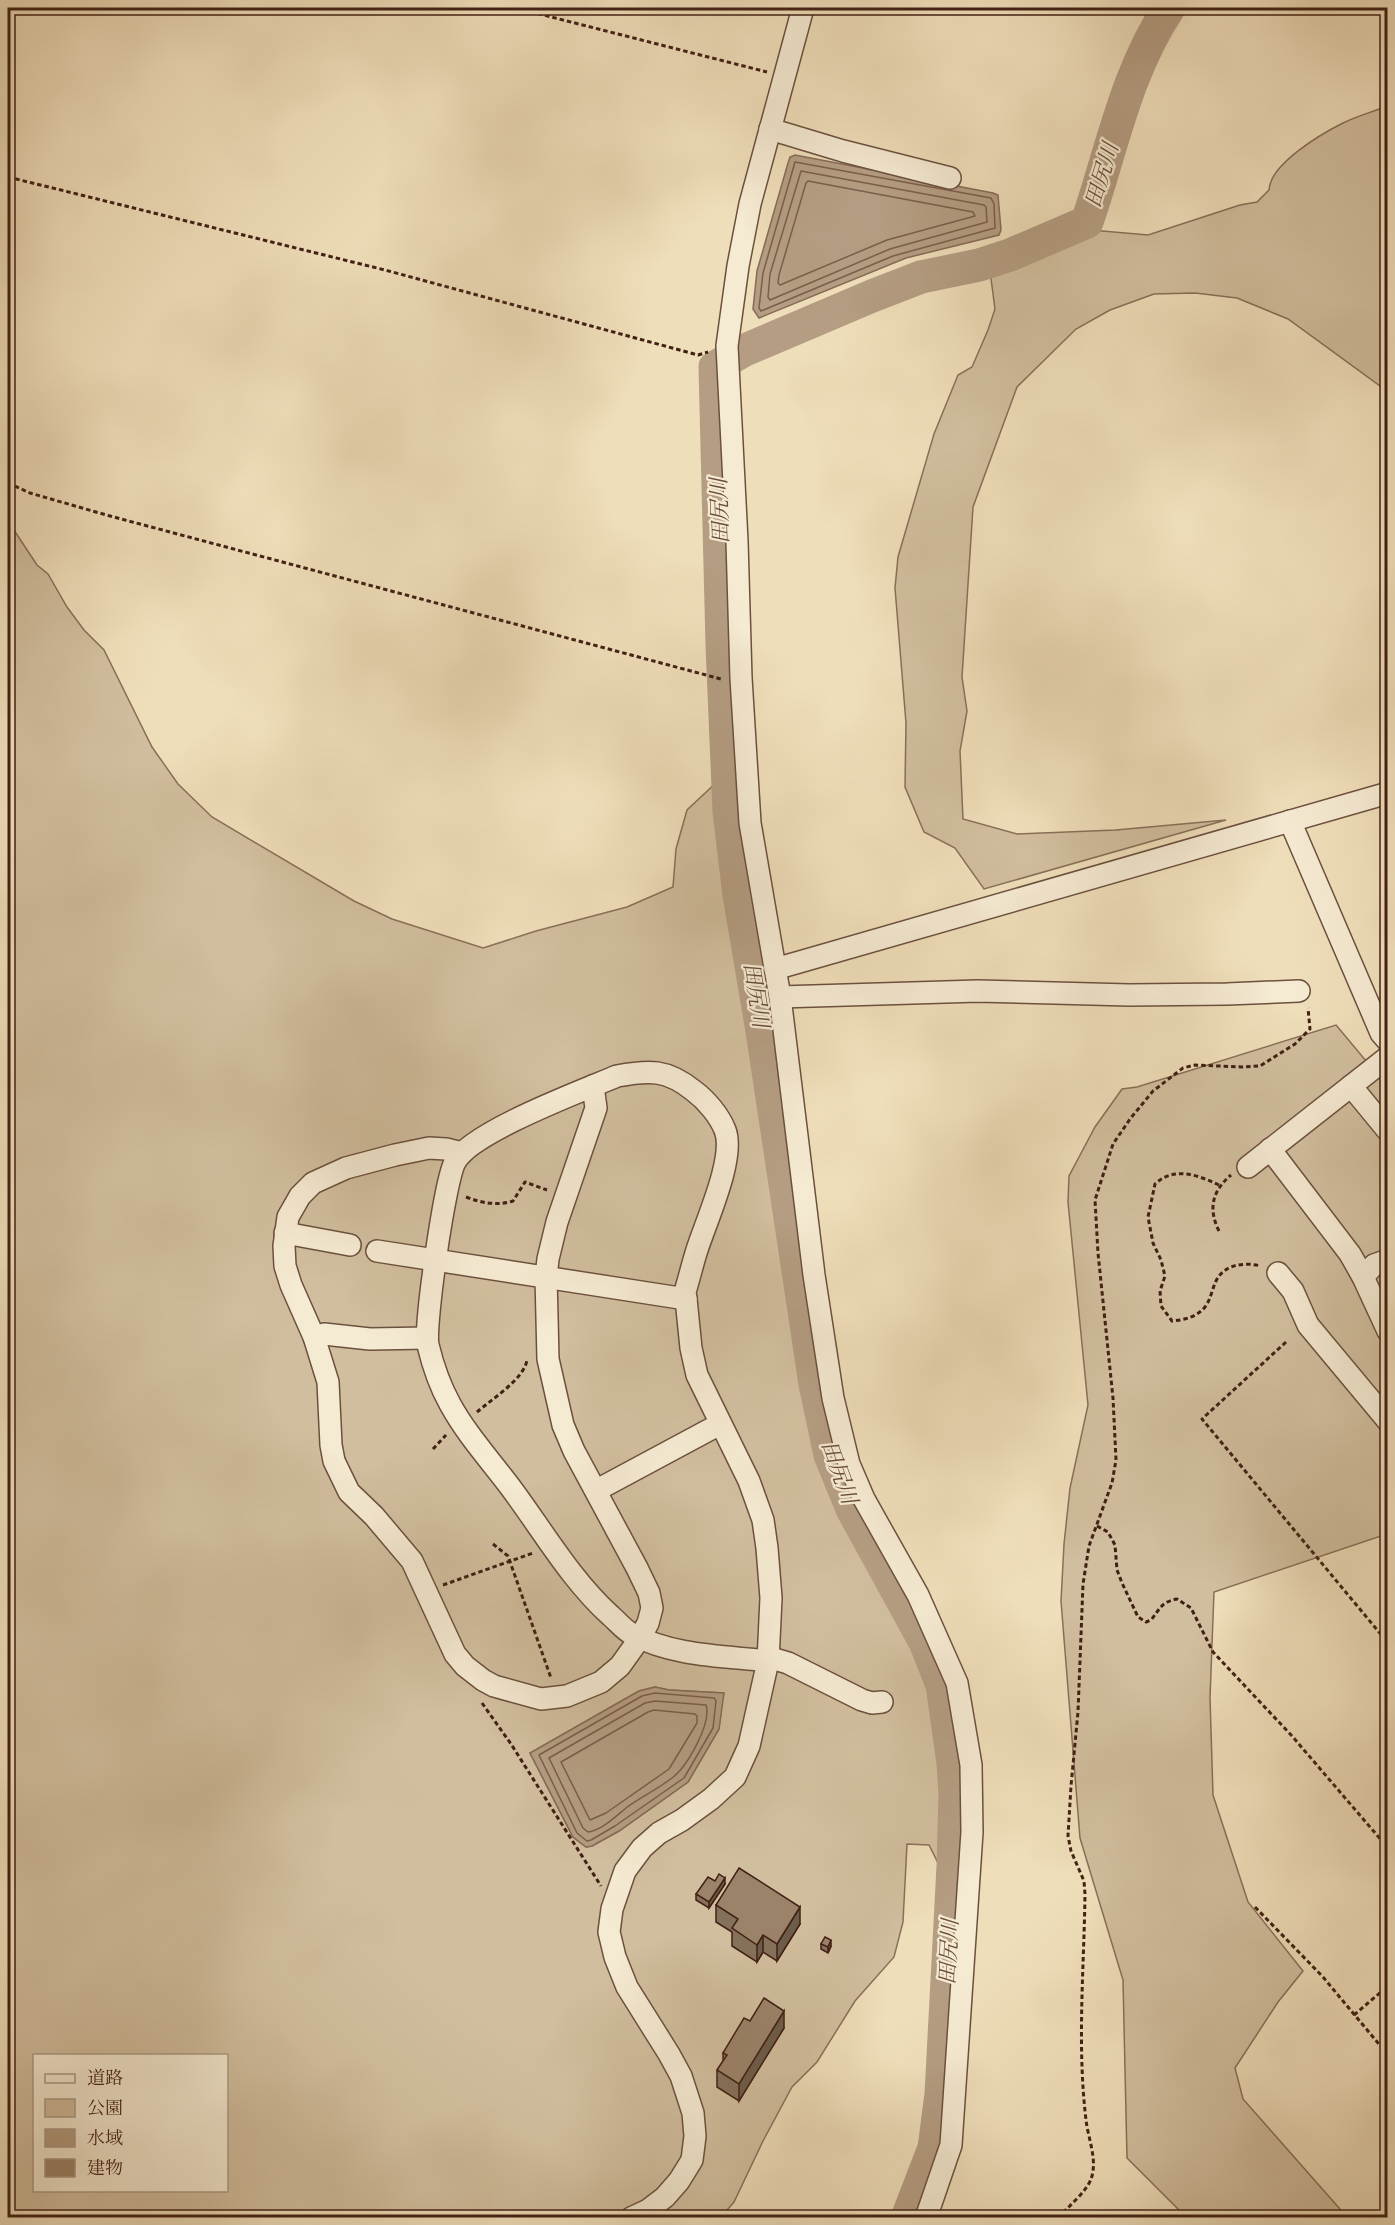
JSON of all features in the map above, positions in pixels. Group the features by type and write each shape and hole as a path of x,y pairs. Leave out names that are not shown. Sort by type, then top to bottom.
{"street":[{"path":"803,8 750,204 738,266 727,346 741,678 750,823 780,997 814,1275 827,1363 840,1429 849,1464 864,1499 918,1595 957,1683 970,1765 972,1832 951,2145 926,2217"},
{"path":"770,129 843,152 950,178"},
{"path":"775,969 1388,793"},
{"path":"1290,821 1381,1033 1388,1041"},
{"path":"780,997 978,991 1129,994 1299,991"},
{"path":"1248,1167 1388,1057"},
{"path":"631,2217 657,2204 679,2181 692,2160 695,2136 693,2113 681,2076 627,1987 615,1957 609,1932 614,1901 625,1871 642,1848 659,1833 711,1799 735,1777 749,1746 768,1659 771,1598 763,1520 749,1481 697,1375 691,1348 685,1292 718,1191 727,1154 726,1131 700,1096 680,1080 658,1072 639,1072 617,1076 593,1086 492,1131 469,1145 455,1162 447,1191 428,1316 427,1338 434,1368 449,1403 551,1545 598,1605 628,1632 640,1638 690,1652 768,1659 788,1663 862,1700 872,1703 882,1702"},
{"path":"462,1153 429,1148 363,1162 313,1183 300,1197 288,1217 284,1246 285,1266 314,1337 328,1382 334,1461 349,1492 374,1516 412,1561 447,1639 465,1666 494,1686 529,1697 541,1699 557,1697 585,1689 608,1677 620,1666 640,1638 648,1623 652,1608 649,1593 597,1490 574,1451 564,1425 549,1359 546,1277 556,1222 596,1108 593,1086"},
{"path":"1351,1086 1388,1131"},
{"path":"1270,1149 1339,1239 1364,1277 1388,1331"},
{"path":"285,1233 350,1245"},
{"path":"377,1251 686,1299"},
{"path":"1364,1277 1374,1265 1388,1260"},
{"path":"1278,1273 1293,1291 1308,1325 1388,1421"},
{"path":"314,1337 324,1334 369,1339 427,1338"},
{"path":"597,1490 720,1424"}],"path":[{"path":"516,8 783,76"},
{"path":"8,177 385,270 698,356 727,346"},
{"path":"8,483 30,493 110,516 701,674 727,680 741,678"},
{"path":"1058,2217 1091,2180 1092,2158 1086,2122 1081,2034 1085,1894 1084,1881 1071,1851 1068,1836 1078,1712 1083,1584 1089,1546 1112,1484 1116,1460 1112,1377 1098,1252 1095,1200 1113,1144 1153,1091 1182,1068 1195,1065 1260,1066 1295,1044 1310,1029 1305,998 1299,991"},
{"path":"1220,1232 1214,1221 1213,1210 1219,1185 1234,1172 1248,1167"},
{"path":"1219,1185 1200,1176 1180,1174 1170,1174 1155,1184 1148,1217 1153,1243 1166,1276 1160,1291 1161,1306 1172,1321 1187,1319 1205,1307 1221,1273 1234,1266 1256,1265 1278,1273"},
{"path":"447,1191 473,1200 503,1204 513,1201 525,1182 565,1196"},
{"path":"1286,1342 1202,1419 1388,1643"},
{"path":"462,1424 526,1369 529,1351"},
{"path":"1097,1526 1108,1532 1115,1545 1117,1570 1138,1617 1146,1622 1151,1620 1157,1609 1168,1600 1177,1599 1191,1608 1213,1652 1292,1736 1388,1848"},
{"path":"493,1544 508,1556 511,1563 557,1697"},
{"path":"426,1591 511,1563 551,1545"},
{"path":"478,1699 511,1744 596,1880 614,1901"},
{"path":"1255,1907 1323,1977 1388,2055"},
{"path":"1354,2015 1388,1986"}],"green space":[{"path":"1387,106 1387,391 1288,319 1237,298 1195,293 1154,294 1110,310 1076,329 1017,387 973,507 962,677 967,711 960,751 963,819 1017,834 1116,830 1226,820 984,889 955,848 924,832 905,787 906,723 895,588 898,557 934,434 958,375 972,367 995,309 990,271 1091,230 1148,235 1240,205 1257,202 1269,190 1278,170 1298,151 1343,123"},
{"path":"8,521 37,565 48,574 67,607 84,630 104,650 152,747 178,784 212,817 354,901 392,919 483,948 536,931 627,907 673,887 676,849 687,810 733,767 749,923 827,1417 838,1464 863,1520 931,1643 944,1680 958,1742 963,1800 957,1955 938,1958 942,1871 929,1845 907,1844 903,1922 894,1957 855,2001 817,2062 792,2087 734,2202 721,2217 8,2217","holes":["655,1687 723,1693 719,1729 688,1782 619,1831 586,1847 573,1837 530,1753 639,1691"]},
{"path":"1336,1025 1387,1086 1387,1534 1214,1592 1210,1698 1213,1795 1248,1902 1303,1971 1278,2002 1235,2068 1243,2099 1347,2217 1186,2217 1127,2158 1123,1980 1080,1838 1061,1601 1070,1488 1088,1405 1068,1202 1069,1176 1095,1127 1122,1089 1137,1087"}],"water":[{"path":"795,155 993,193 998,195 1001,230 999,235 906,258 759,318 753,309 757,271 788,163 790,157"},
{"path":"655,1687 724,1693 719,1729 688,1782 619,1831 586,1847 573,1837 530,1753 639,1691"}],"building":[{"path":"739,1868 800,1907 777,1944 763,1935 757,1945 732,1928 738,1919 716,1905"},
{"path":"719,1874 725,1878 709,1902 696,1894 708,1877 715,1881"},
{"path":"825,1937 831,1940 828,1947 821,1944"},
{"path":"764,1998 784,2011 739,2084 717,2070 727,2055 723,2053 744,2018 750,2021"}],"waterway":[{"name":"田尻川","path":"907,2218 934,2148 941,2094 953,1866 955,1794 953,1763 942,1685 925,1642 852,1509 830,1455 815,1384 762,1031 739,895 729,811 715,367 745,350 872,296 921,277 979,265 1010,255 1087,222 1131,85 1154,33 1169,8"}]}
